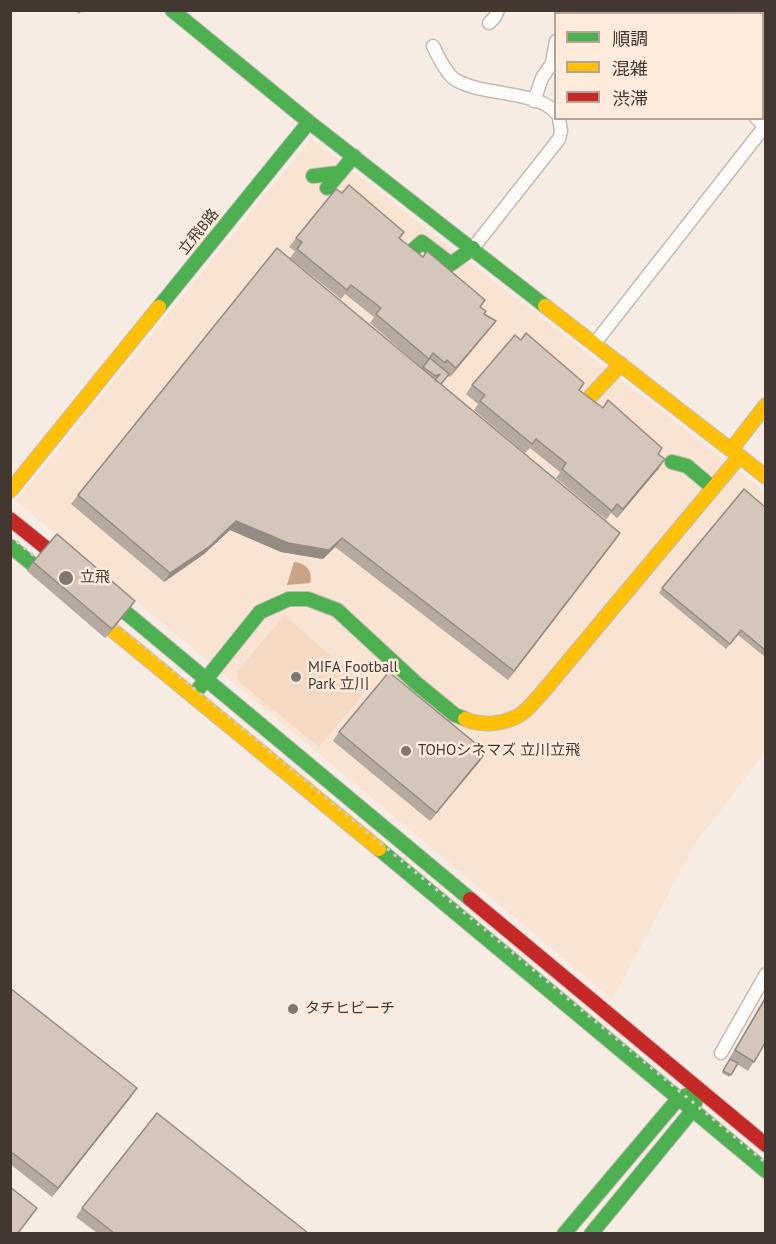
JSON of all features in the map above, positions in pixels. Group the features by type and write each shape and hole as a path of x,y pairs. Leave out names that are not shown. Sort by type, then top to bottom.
{"main road":[{"path":"176,14 309,122 765,477"},
{"name":"立飛B路","path":"10,491 309,122"},
{"path":"327,188 354,156"},
{"path":"313,176 339,173"},
{"path":"405,257 422,242 451,264 473,248"},
{"path":"590,397 621,364"},
{"path":"193,696 260,612 273,603 287,599 308,598 322,601 337,610 455,715 468,721 486,724 511,719 524,712 542,693 713,488 765,405"},
{"path":"672,462 687,466 713,488"},
{"path":"10,519 73,569"},
{"path":"10,546 62,589"},
{"path":"99,591 765,1145"},
{"path":"80,603 765,1171"},
{"path":"564,1233 678,1099 699,1089"},
{"path":"591,1233 692,1111 699,1089"}],"street":[{"path":"489,23 498,10"},
{"path":"433,46 453,78 466,84 534,101 551,107 554,112"},
{"path":"534,101 542,78 552,63 554,48"},
{"path":"473,248 559,139 561,131 559,120"},
{"path":"595,343 765,126 758,120"},
{"path":"721,1053 765,974"}],"shaded area":[{"path":"311,139 765,492 765,752 694,845 619,988 610,997 16,501"},
{"path":"294,562 308,568 310,583 287,585"},
{"name":"MIFA Football Park 立川","path":"284,615 368,688 319,747 238,681 237,672"}],"building":[{"path":"349,185 404,232 399,238 423,257 427,251 485,300 480,307 486,311 484,314 496,321 456,368 447,360 445,363 433,353 429,359 376,314 381,308 351,285 347,290 297,249 302,242 296,238 336,189 342,193"},
{"path":"277,248 620,533 514,671 342,538 329,550 288,543 236,521 210,546 170,573 78,495"},
{"path":"526,333 584,383 579,390 603,408 608,400 662,448 658,454 665,459 623,509 617,504 612,511 562,469 566,463 536,439 532,444 480,401 485,395 472,385 515,335 521,340"},
{"path":"430,358 449,374 441,384 435,380 440,374 436,376 423,367"},
{"path":"744,489 765,507 765,650 741,630 730,644 662,588"},
{"path":"57,534 135,601 112,629 33,562"},
{"name":"TOHOシネマズ 立川立飛","path":"389,672 486,752 436,813 339,732"},
{"path":"10,988 137,1088 58,1188 10,1151"},
{"path":"765,999 765,1043 754,1062 735,1050"},
{"path":"730,1059 738,1063 731,1075 723,1071"},
{"path":"157,1113 308,1233 114,1233 82,1208"},
{"path":"10,1187 37,1208 18,1233 10,1233"}],"railway":[{"path":"10,536 50,569"},
{"path":"103,613 766,1163"}],"traffic: fast":[{"path":"159,307 309,122 172,10"},
{"path":"309,122 545,306"},
{"path":"327,188 354,156"},
{"path":"313,176 339,173"},
{"path":"405,257 422,242 451,264 473,248"},
{"path":"672,462 687,466 713,488"},
{"path":"10,546 52,580"},
{"path":"106,596 470,899"},
{"path":"199,688 260,612 289,599 308,599 337,610 416,683 455,715 465,719"},
{"path":"379,849 766,1171"},
{"path":"564,1234 678,1099 689,1094"},
{"path":"591,1234 692,1111 696,1100"}],"traffic: slow":[{"path":"545,306 731,450 766,405"},
{"path":"10,491 159,307"},
{"path":"590,397 621,364"},
{"path":"732,450 766,477"},
{"path":"465,719 480,723 496,723 512,719 527,709 739,457"},
{"path":"93,614 379,849"}],"traffic: jam":[{"path":"10,519 66,564"},
{"path":"470,899 766,1145"}],"place":[{"name":"立飛","path":"66,578"},
{"name":"MIFA Football Park 立川","path":"296,677"},
{"name":"TOHOシネマズ 立川立飛","path":"406,751"},
{"name":"タチヒビーチ","path":"293,1009"}]}
